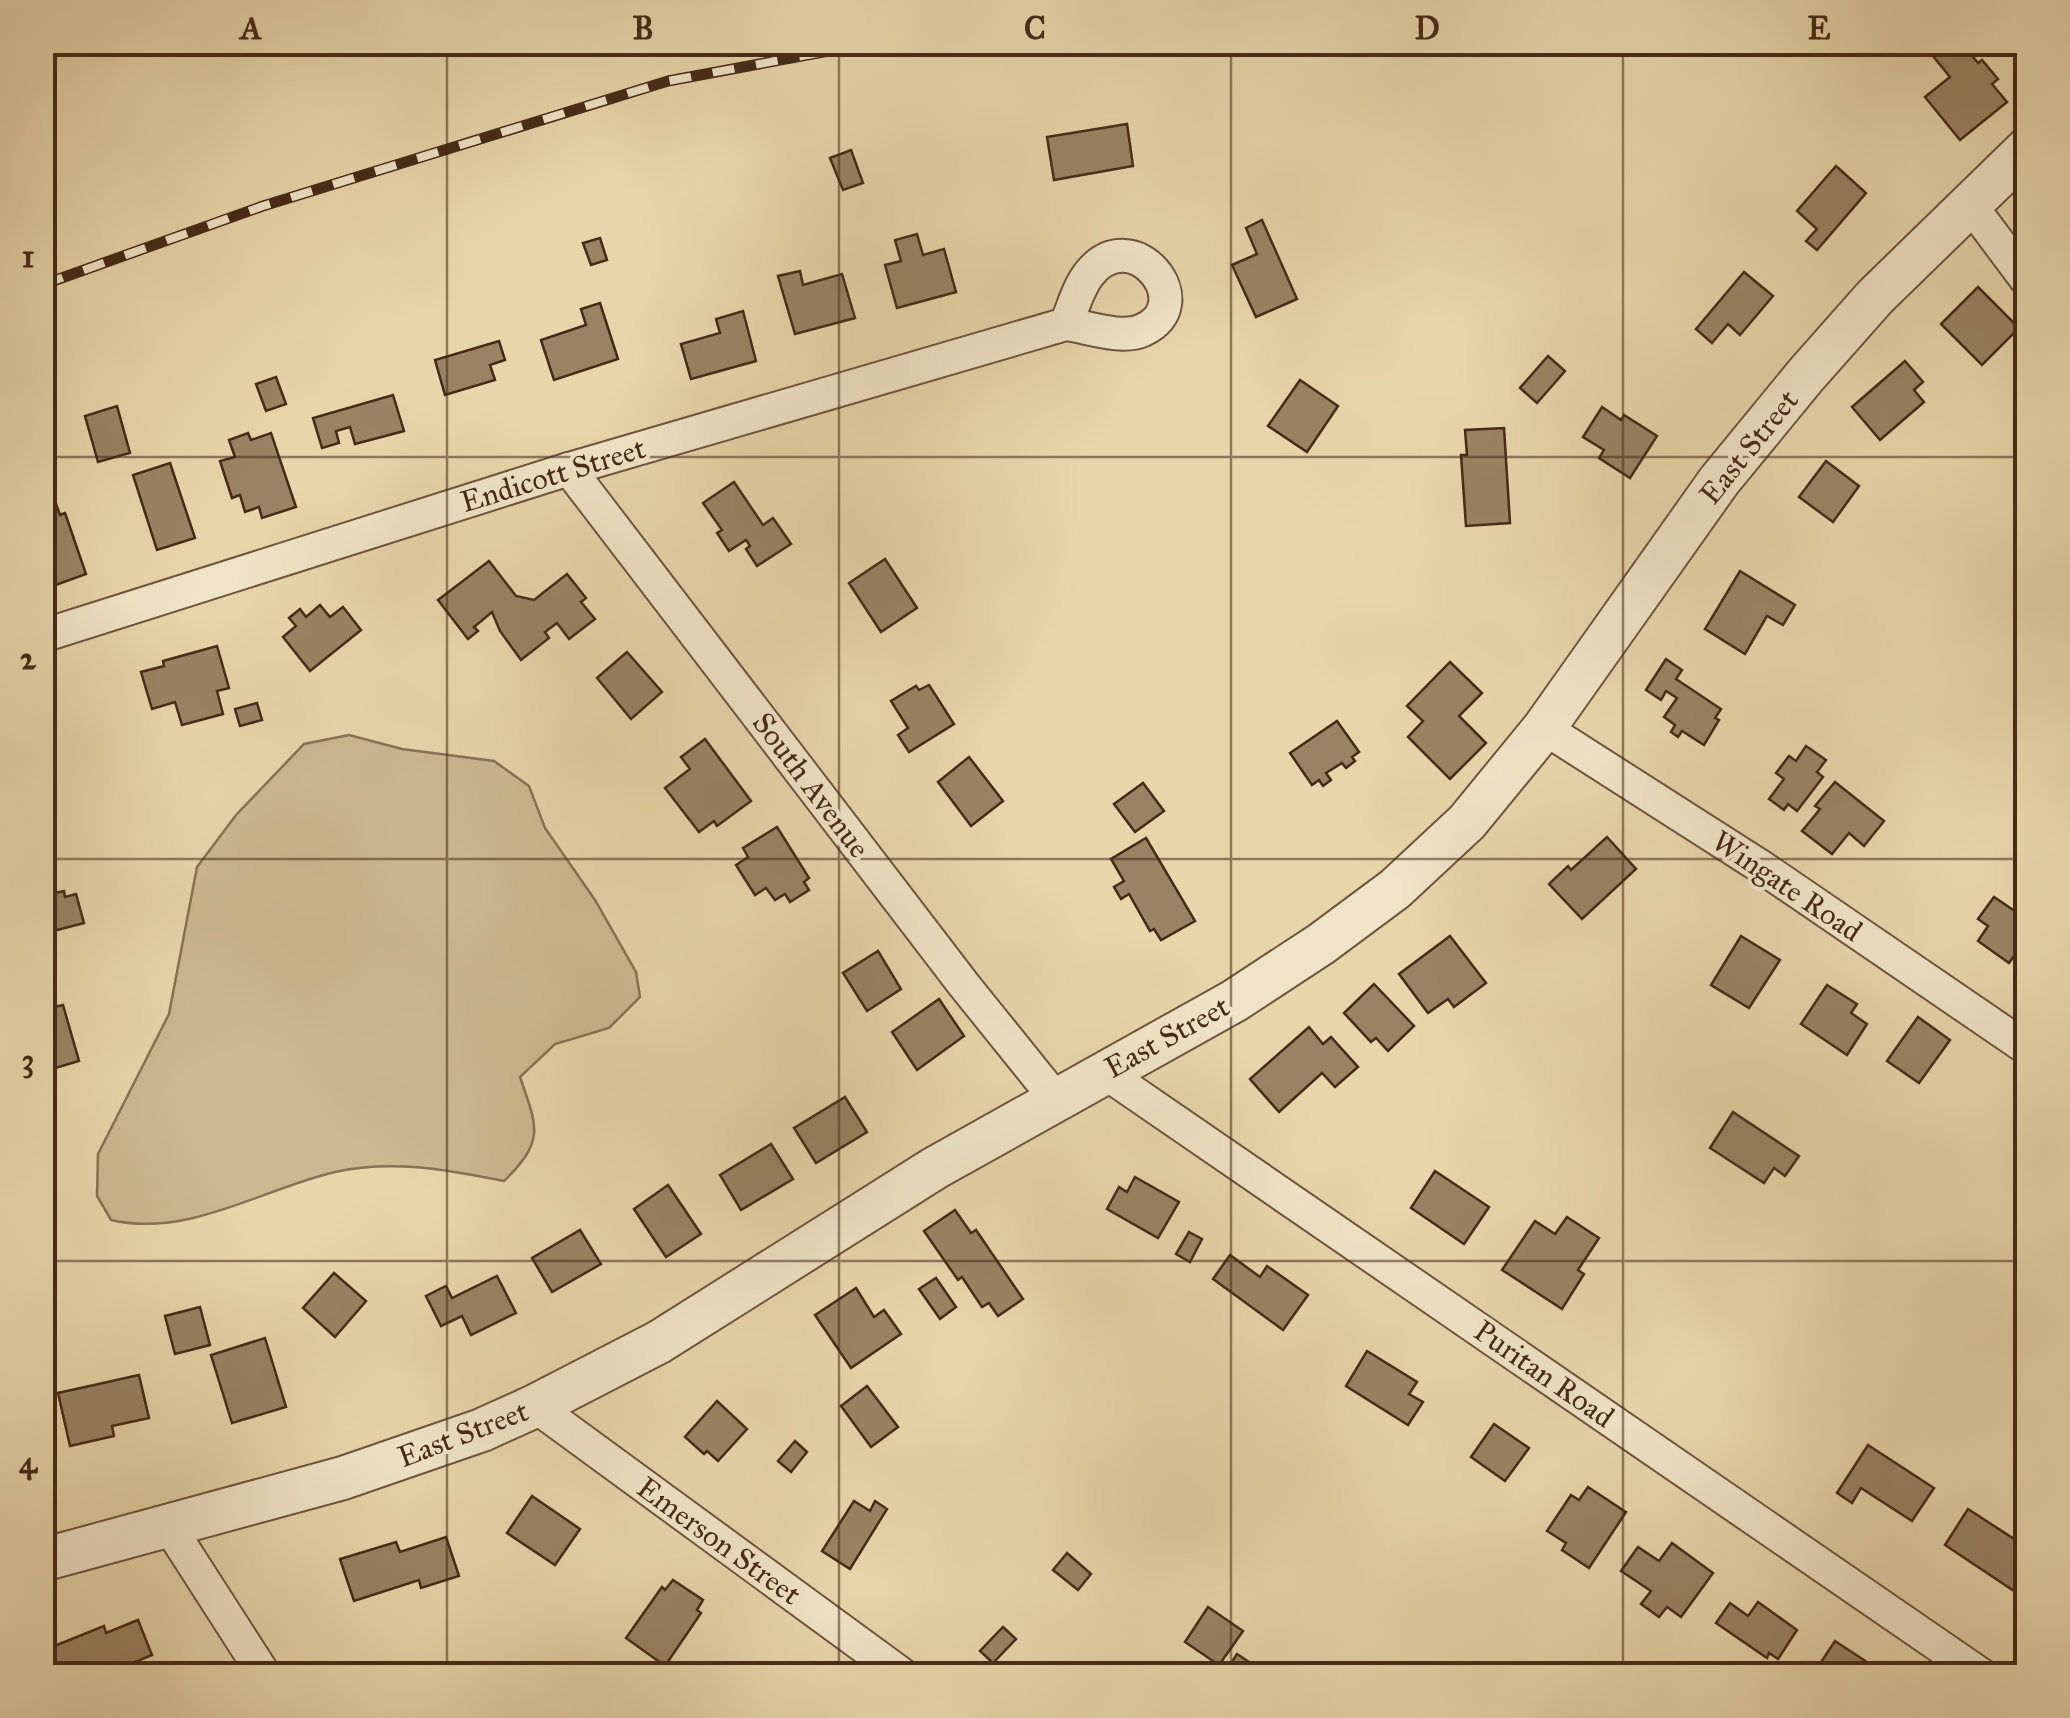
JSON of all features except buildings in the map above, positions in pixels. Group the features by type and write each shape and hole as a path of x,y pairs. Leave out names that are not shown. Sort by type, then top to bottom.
{"street":[{"name":"East Street","path":"42,1560 343,1478 482,1430 535,1406 659,1342 935,1168 1234,1001 1321,944 1394,889 1467,822 1544,728 1719,480 1875,296 2028,148"},
{"path":"1968,203 2028,282"},
{"name":"Endicott Street","path":"42,636 569,469 1066,324"},
{"name":"South Avenue","path":"569,469 964,986 1055,1098"},
{"name":"Wingate Road","path":"1544,728 1763,868 2028,1049"},
{"name":"Puritan Road","path":"1104,1072 1983,1676"},
{"name":"Emerson Street","path":"535,1406 904,1676"},
{"path":"170,1528 264,1676"}],"shaded area":[{"path":"349,735 402,749 494,761 529,786 545,828 595,900 636,972 640,997 609,1028 555,1044 520,1077 534,1132 527,1154 504,1181 420,1168 356,1168 196,1217 140,1224 111,1220 97,1196 98,1154 169,1014 197,867 236,815 304,744"}],"railway":[{"path":"42,285 263,206 668,81 877,42"}]}
